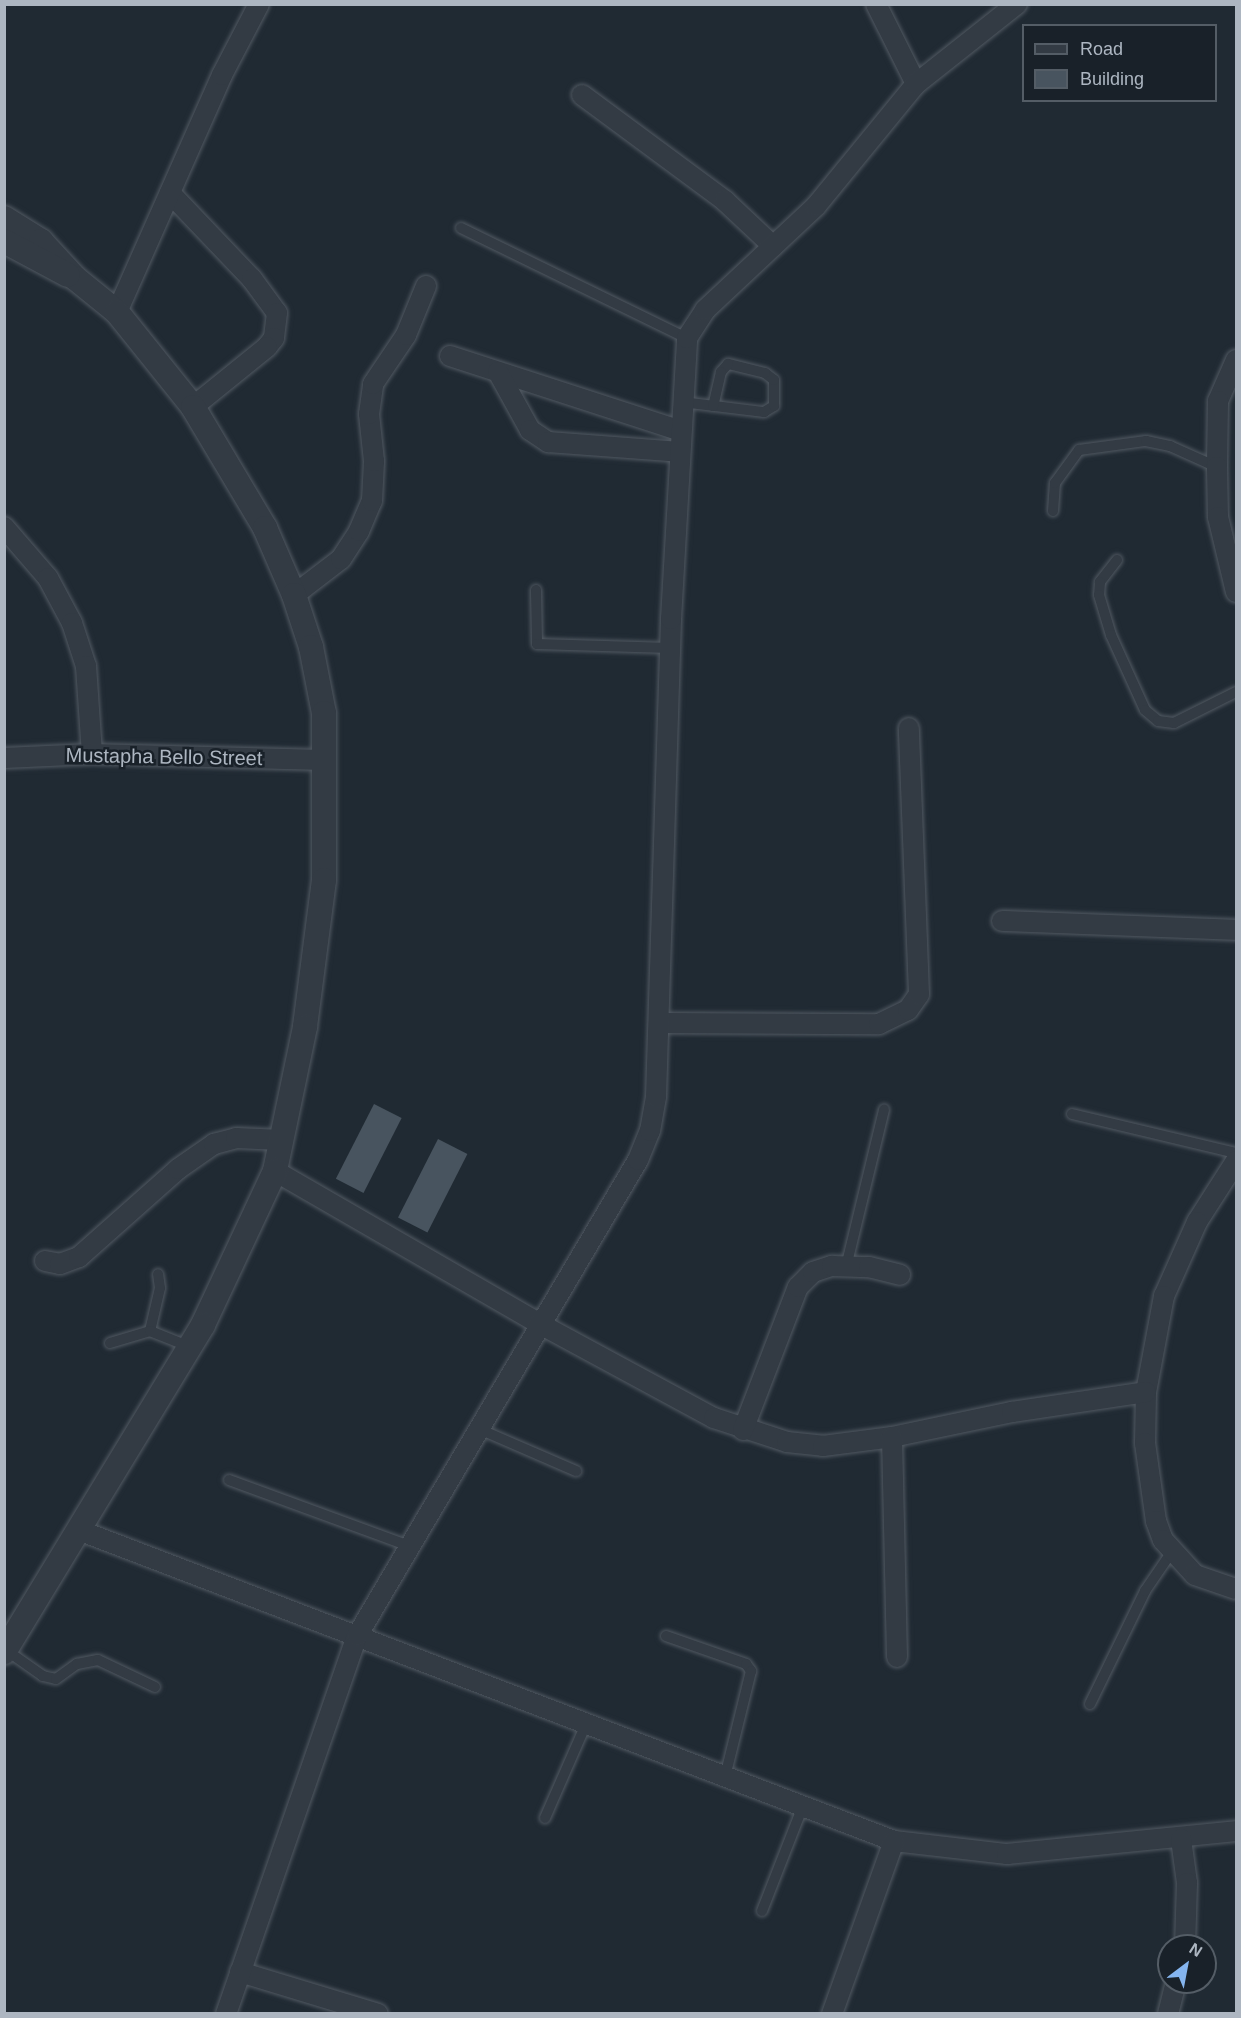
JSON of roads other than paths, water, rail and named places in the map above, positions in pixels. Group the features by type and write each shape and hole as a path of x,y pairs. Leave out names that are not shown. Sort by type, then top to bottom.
{"street":[{"path":"117,312 222,75 259,4"},
{"path":"876,4 916,84"},
{"path":"226,2013 357,1636 638,1160 650,1131 656,1097 660,1023 670,648 687,338 705,310 816,206 916,84 1017,4"},
{"path":"582,95 725,201 773,246"},
{"path":"170,193 252,279 277,313 276,331 267,347 194,407"},
{"path":"4,218 41,241 75,278 117,312 194,407 265,528 294,594 311,647 324,713 324,880 305,1027 275,1171 190,1347 81,1531 5,1651"},
{"path":"4,241 75,278"},
{"path":"294,594 341,559 359,531 372,501 374,461 369,414 373,384 406,335 426,286"},
{"path":"450,356 681,431"},
{"path":"1236,360 1218,401 1217,467 1218,517 1236,592"},
{"path":"498,372 530,430 548,442 680,452"},
{"path":"632,448 634,416"},
{"path":"4,527 48,578 72,623 86,666 92,754"},
{"path":"660,1023 879,1024 908,1010 919,994 909,728"},
{"name":"Mustapha Bello Street","path":"4,758 92,754 324,760"},
{"path":"1002,921 1236,930"},
{"path":"45,1261 60,1264 79,1257 178,1168 214,1144 236,1137 282,1140"},
{"path":"1236,1161 1197,1222 1164,1296 1146,1392 1145,1443 1156,1521 1172,1553 1195,1575 1236,1590"},
{"path":"275,1171 540,1324 743,1430 787,1442 824,1446 892,1437 1012,1412 1146,1392"},
{"path":"743,1430 798,1287 813,1272 846,1267 900,1275"},
{"path":"892,1437 897,1657"},
{"path":"81,1531 894,1841 1007,1854 1236,1832"},
{"path":"1181,1839 1186,1883 1185,1934"},
{"path":"832,2013 894,1841"},
{"path":"240,1972 378,2013"},
{"path":"1168,2013 1173,1994"}],"lane":[{"path":"461,228 687,338"},
{"path":"682,402 771,411 774,380 765,373 728,364 721,372 713,405"},
{"path":"1053,511 1055,483 1079,450 1146,441 1170,446 1217,467"},
{"path":"1117,560 1101,582 1099,595 1111,635 1145,710 1158,721 1174,723 1236,692"},
{"path":"536,590 537,644 670,648"},
{"path":"846,1267 884,1110"},
{"path":"1072,1114 1236,1153"},
{"path":"150,1331 151,1313 160,1288 158,1274"},
{"path":"110,1343 150,1331 190,1347"},
{"path":"479,1429 576,1471"},
{"path":"229,1480 409,1546"},
{"path":"1090,1704 1145,1591 1172,1553"},
{"path":"666,1636 746,1664 750,1671 725,1776"},
{"path":"5,1651 44,1676 56,1679 77,1664 98,1660 155,1687"},
{"path":"545,1818 586,1724"},
{"path":"762,1911 803,1806"}]}
